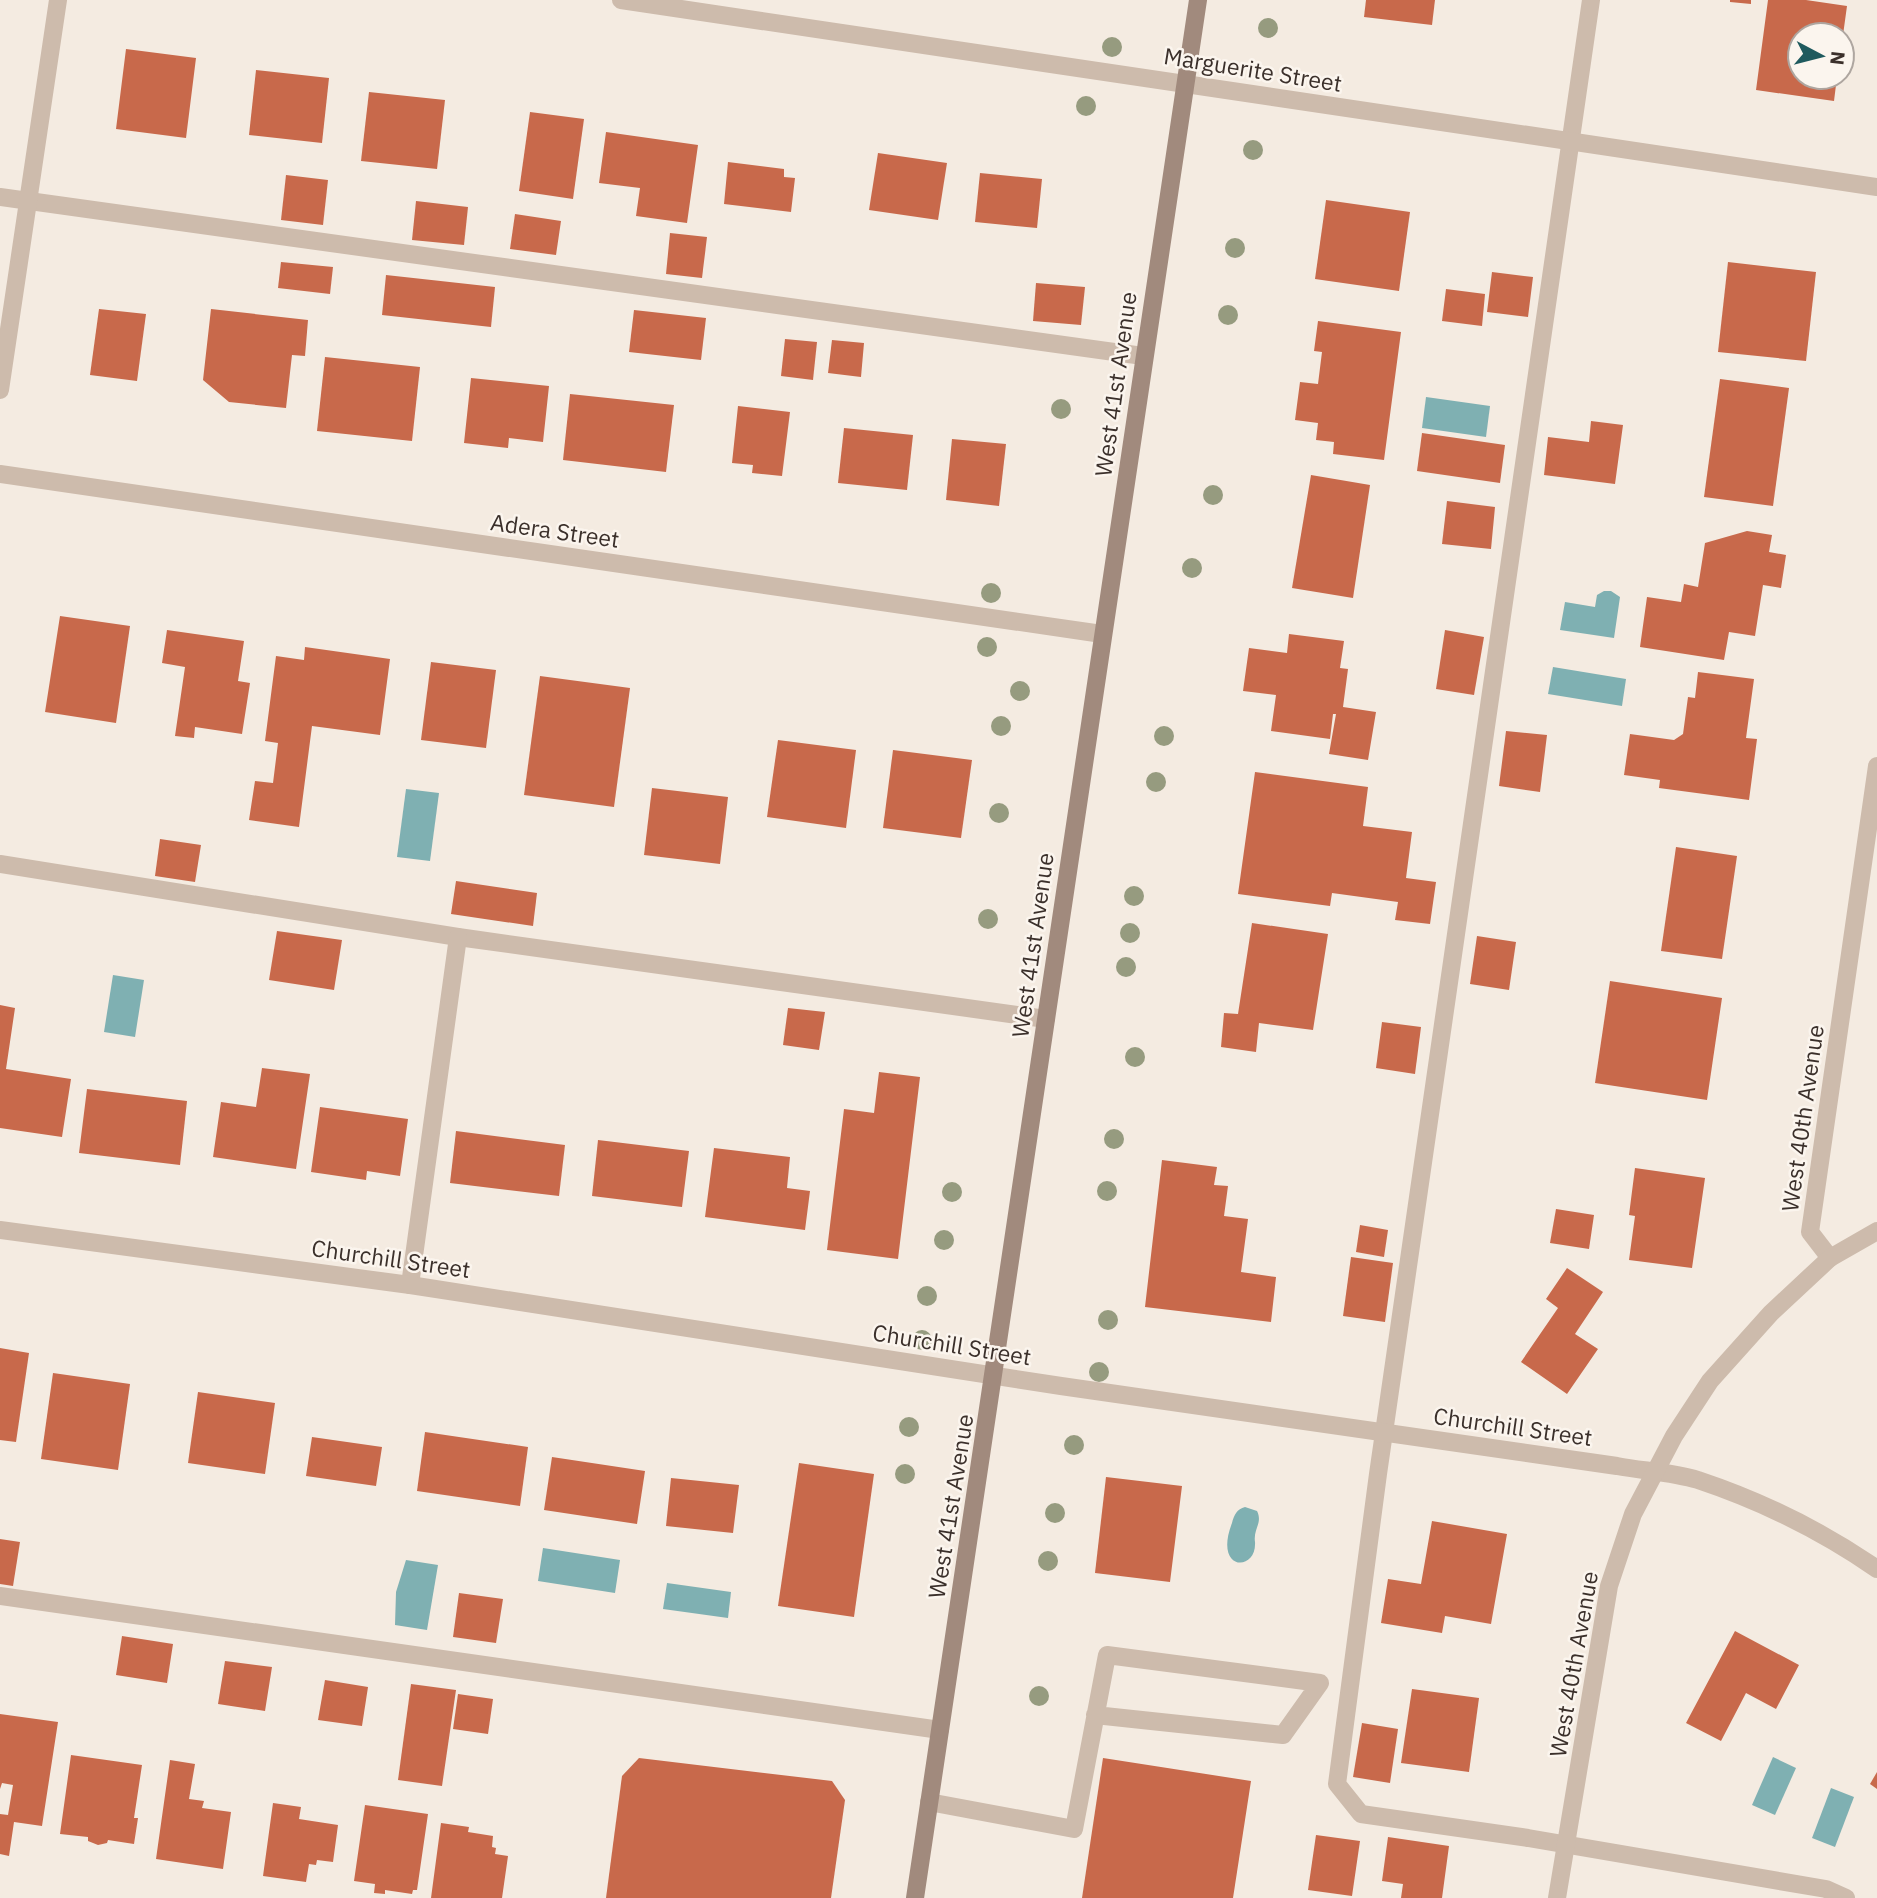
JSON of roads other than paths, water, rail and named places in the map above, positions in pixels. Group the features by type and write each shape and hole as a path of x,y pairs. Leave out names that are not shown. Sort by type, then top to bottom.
{"main road":[{"name":"West 41st Avenue","path":"915,1898 1198,0"}],"street":[{"path":"0,390 58,0"},
{"name":"Marguerite Street","path":"621,0 1877,187"},
{"path":"1591,0 1337,1784 1361,1814 1528,1838 1825,1889 1846,1898"},
{"path":"0,197 1143,356"},
{"name":"Adera Street","path":"0,474 1102,634"},
{"name":"West 40th Avenue","path":"1557,1898 1609,1586 1633,1514 1674,1436 1710,1381 1771,1313 1830,1258 1810,1231 1877,766"},
{"path":"0,864 458,937 1046,1019"},
{"path":"410,1285 458,937"},
{"name":"Churchill Street","path":"0,1230 410,1285 1696,1480 1791,1517 1855,1553 1877,1569"},
{"path":"1830,1258 1877,1231"},
{"path":"0,1596 940,1730"},
{"path":"929,1802 1074,1829 1095,1715 1107,1655 1320,1684 1283,1735 1095,1715"}],"water":[{"path":"1426,397 1490,406 1486,437 1422,428"},
{"path":"1611,591 1620,597 1614,638 1560,630 1565,602 1595,607 1597,595"},
{"path":"1553,667 1626,679 1622,706 1548,694"},
{"path":"406,789 439,793 430,861 397,857"},
{"path":"113,975 144,980 135,1037 104,1032"},
{"path":"1245,1507 1257,1511 1259,1515 1254,1552 1250,1559 1237,1562 1231,1558 1228,1551 1228,1539 1235,1515"},
{"path":"543,1548 620,1560 615,1593 538,1581"},
{"path":"406,1560 438,1565 427,1630 395,1625 396,1592"},
{"path":"667,1583 731,1592 728,1618 663,1609"},
{"path":"1773,1757 1796,1768 1775,1815 1752,1805"},
{"path":"1831,1788 1854,1797 1835,1847 1812,1838"}]}
